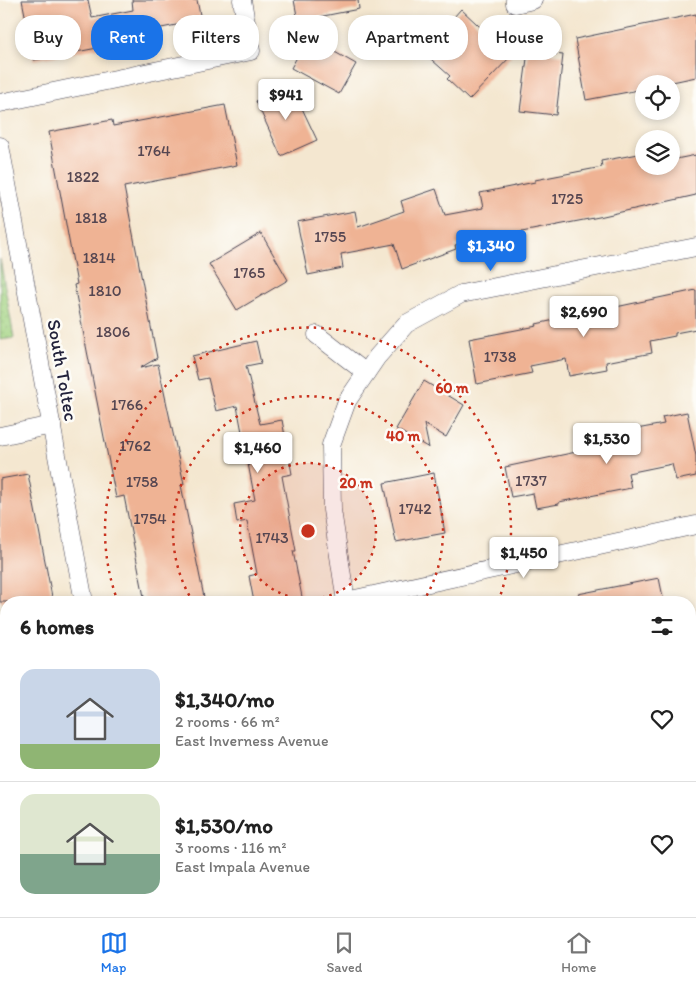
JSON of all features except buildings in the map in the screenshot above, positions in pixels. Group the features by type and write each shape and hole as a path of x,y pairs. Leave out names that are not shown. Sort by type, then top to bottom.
{"street":[{"path":"0,103 251,51 242,0"},
{"path":"515,2 533,0"},
{"name":"South Toltec","path":"0,146 83,596"},
{"path":"345,596 332,510 331,445 347,401 377,357 406,324 461,294 696,247"},
{"path":"317,335 366,373"},
{"path":"0,436 52,425"},
{"path":"373,596 696,525"}],"green space":[{"path":"0,259 14,338 0,340"}]}
